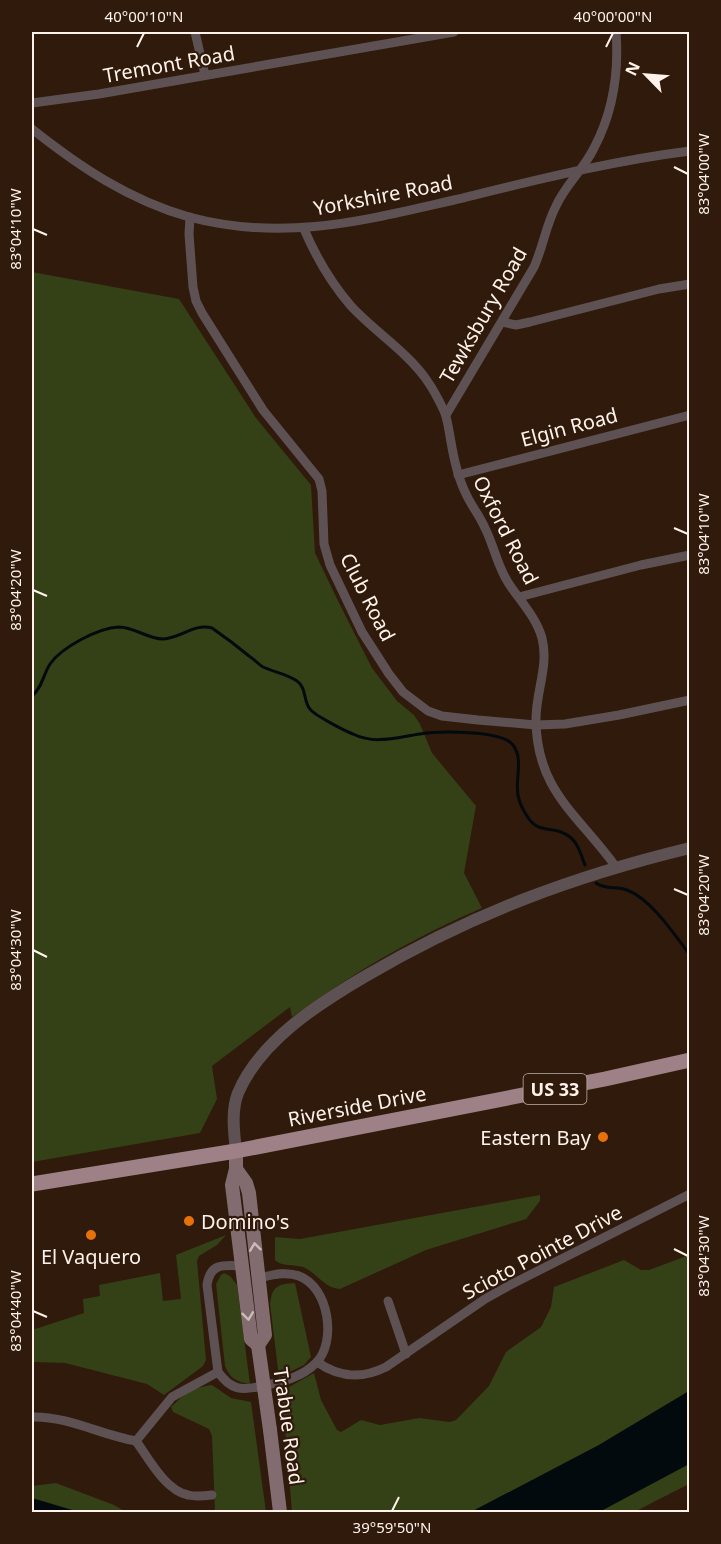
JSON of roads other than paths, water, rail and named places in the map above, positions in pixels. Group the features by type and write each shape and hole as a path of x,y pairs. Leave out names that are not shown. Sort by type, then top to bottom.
{"main road":[{"name":"Riverside Drive","path":"32,1184 236,1151 690,1060"},
{"name":"Trabue Road","path":"236,1151 236,1169 232,1185 251,1339 258,1345 280,1512"},
{"name":"Trabue Road","path":"236,1169 246,1183 249,1193 265,1335 258,1345"}],"street":[{"path":"195,32 205,75"},
{"name":"Tremont Road","path":"32,103 99,94 454,32"},
{"name":"Tewksbury Road","path":"446,415 542,250 555,206 566,186 594,148 611,105 617,73 616,32"},
{"name":"Yorkshire Road","path":"32,129 70,159 107,182 141,199 189,217 223,224 271,228 304,229 353,222 580,170 649,156 690,151"},
{"name":"Club Road","path":"189,217 196,301 263,411 319,479 322,491 326,555 362,632 403,692 417,705 442,717 536,725 565,724 619,716 690,700"},
{"name":"Oxford Road","path":"304,229 315,254 336,288 351,307 425,378 446,415 458,475 466,495 485,526 498,562 535,621 545,650 536,725 537,745 549,780 559,797 616,867"},
{"path":"502,322 516,325 659,289 690,284"},
{"name":"Elgin Road","path":"458,475 690,415"},
{"path":"519,597 641,565 690,555"},
{"path":"236,1151 235,1102 244,1082 262,1055 310,1011 378,969 461,925 549,888 616,867 690,848"},
{"name":"Scioto Pointe Drive","path":"317,1362 325,1368 348,1377 373,1374 485,1299 690,1194"},
{"path":"242,1266 221,1265 213,1269 208,1277 207,1285 218,1372 226,1383 238,1389 251,1389 297,1376 317,1362 326,1340 328,1329 324,1299 314,1285 299,1276 279,1273 259,1278"},
{"path":"388,1301 406,1354"},
{"path":"136,1441 172,1397 218,1372"},
{"path":"32,1417 63,1419 111,1437 136,1441 172,1488 191,1496 212,1495"}],"waterway":[{"path":"32,696 50,664 63,651 101,631 119,627 163,639 199,627 212,628 263,667 297,681 313,712 361,737 378,740 455,732 484,734 507,740 513,745 518,758 517,786 520,803 527,816 537,826 558,831 570,837 577,846 585,865"},
{"path":"596,883 627,890 645,901 662,918 690,955"}],"place":[{"name":"Eastern Bay","path":"603,1137"},
{"name":"Domino's","path":"189,1221"},
{"name":"El Vaquero","path":"91,1235"}]}
